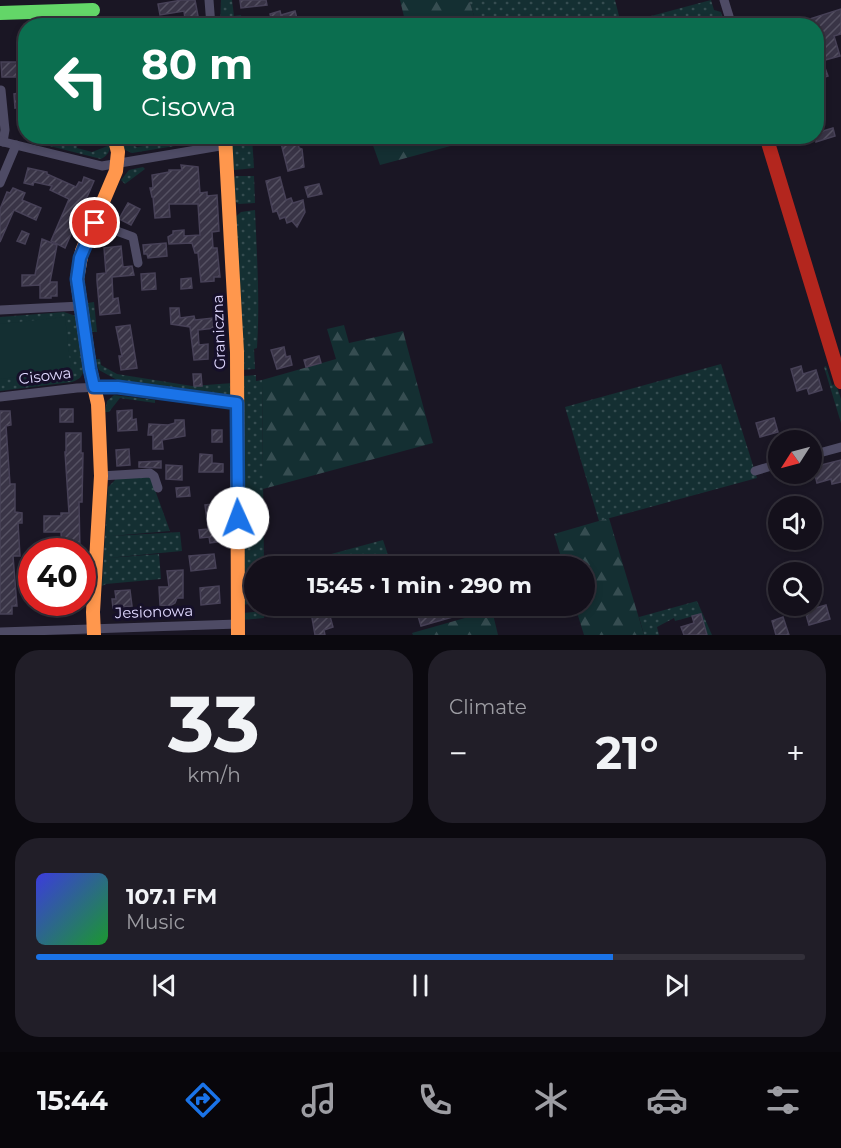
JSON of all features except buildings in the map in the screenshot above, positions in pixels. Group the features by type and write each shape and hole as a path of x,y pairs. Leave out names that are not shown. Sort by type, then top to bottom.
{"street":[{"path":"209,0 210,18"},
{"path":"724,0 730,18"},
{"path":"0,13 86,11 85,18"},
{"path":"1,90 5,130 2,142 16,146 94,165 117,164 212,144"},
{"path":"93,632 101,476 98,404 90,369 77,279 78,266 114,179 118,152 116,144"},
{"name":"Graniczna","path":"226,144 237,352 238,629"},
{"path":"768,144 841,382"},
{"path":"0,183 16,146"},
{"path":"95,223 133,237 138,262"},
{"path":"0,310 81,306"},
{"name":"Cisowa","path":"0,397 94,387 118,387 237,403"},
{"path":"822,452 841,447"},
{"path":"755,471 768,467"},
{"path":"101,476 150,473 154,476 158,488"},
{"name":"Jesionowa","path":"0,632 238,629"}],"green space":[{"path":"221,0 232,0 234,16 241,15 241,18 220,18"},
{"path":"400,0 469,0 475,18 404,18"},
{"path":"469,0 615,0 620,18 475,18"},
{"path":"711,0 714,10 721,12 723,18 644,18"},
{"path":"42,144 64,146 64,144 78,144 77,148 92,152 110,145 106,155 101,159"},
{"path":"123,144 137,147 156,144 175,144 175,146 132,153 125,150"},
{"path":"229,144 252,144 254,168 235,170 231,168"},
{"path":"373,144 458,144 380,165"},
{"path":"143,167 145,169 125,184 121,180 129,170"},
{"path":"254,176 255,203 239,204 232,200 233,178"},
{"path":"255,210 257,348 254,349 255,369 241,370 234,218 241,212"},
{"path":"94,302 97,332 92,332 87,303"},
{"path":"64,312 76,316 84,369 80,377 72,382 0,391 0,317"},
{"path":"65,317 71,370 0,379 0,324"},
{"path":"344,325 349,343 403,331 433,443 263,489 262,380 336,359 327,329"},
{"path":"95,359 100,359 101,365 117,374 192,386 233,383 235,385 230,386 230,395 225,395 117,380 99,370"},
{"path":"721,364 757,478 599,521 565,407"},
{"path":"826,366 832,385 836,384 841,399 841,423 824,367"},
{"path":"256,375 256,381 262,380 264,556 244,556 243,605 244,376"},
{"path":"114,395 155,400 155,403 120,398 109,412 105,412 107,401"},
{"path":"148,476 170,531 111,536 180,532 182,551 107,558 159,554 161,579 102,586 108,487 115,478"},
{"path":"609,518 644,635 584,635 578,616 595,616 595,556 561,556 554,534"},
{"path":"383,540 388,556 324,556"},
{"path":"697,601 712,635 707,635 701,614 675,621 674,618 657,627 659,635 644,635 639,617"},
{"path":"243,613 244,616 264,616 264,618 242,620"},
{"path":"472,616 493,616 498,635 413,635 412,633"}],"traffic: fast":[{"path":"0,13 93,10"}],"traffic: slow":[{"path":"94,635 93,612 101,476 98,404 90,369 77,279 82,251 116,171 118,152 116,144"},
{"path":"225,144 237,352 238,635"}],"traffic: jam":[{"path":"768,144 841,382"}],"route":[{"path":"95,223 80,258 77,279 94,387 118,387 237,403 238,518"}]}
